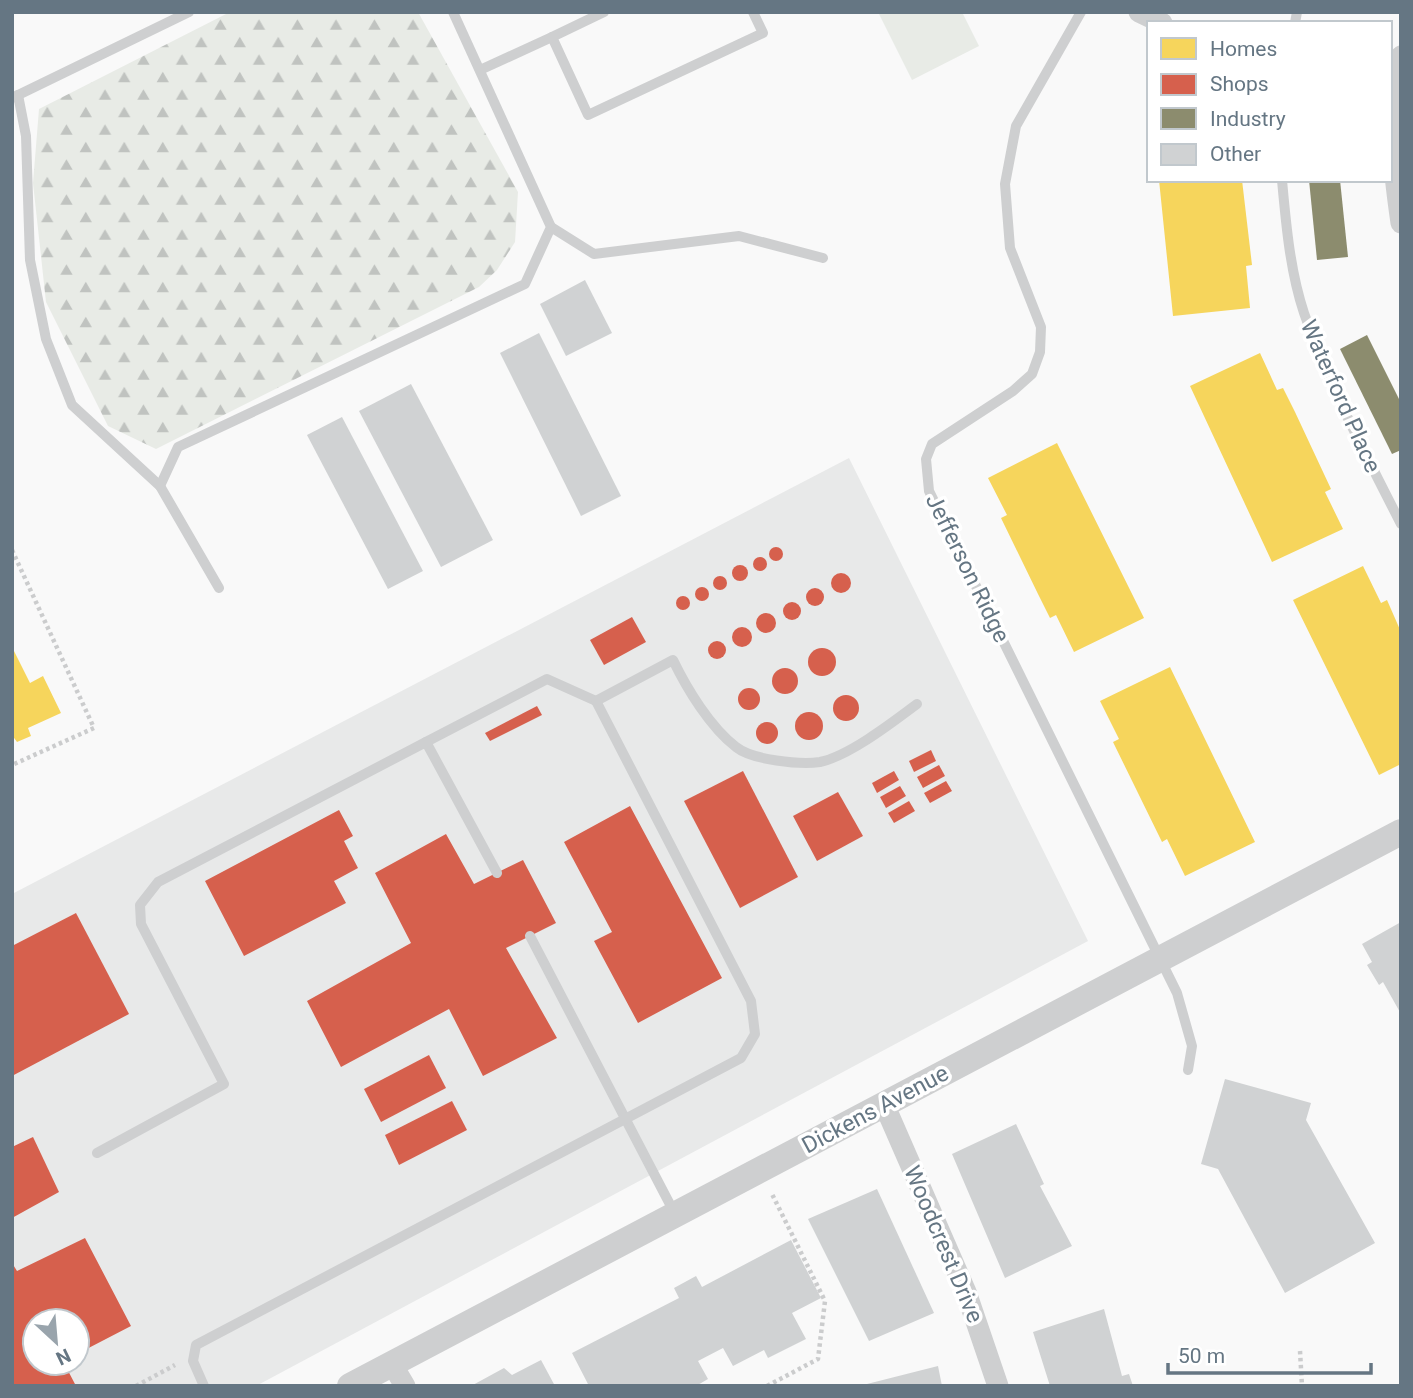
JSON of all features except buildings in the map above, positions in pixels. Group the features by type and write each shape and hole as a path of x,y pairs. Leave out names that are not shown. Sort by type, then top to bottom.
{"street":[{"path":"1139,12 1158,21"},
{"path":"1392,136 1396,68"},
{"path":"1392,160 1401,223"},
{"name":"Dickens Avenue","path":"350,1386 399,1375 674,1214 1401,832"},
{"name":"Woodcrest Drive","path":"884,1104 967,1292 998,1386"}],"lane":[{"path":"189,12 15,97 26,136 30,260 46,339 72,405 160,486 219,587"},
{"path":"453,12 551,227 594,254 739,236 823,258"},
{"path":"480,70 604,12"},
{"path":"552,37 588,115 763,33 753,12"},
{"name":"Jefferson Ridge","path":"1081,12 1016,126 1005,184 1010,248 1041,327 1040,352 1032,374 1013,391 932,444 926,459 929,491 1160,958 1187,1023 1192,1046 1188,1070"},
{"name":"Waterford Place","path":"1282,182 1287,234 1303,311 1332,386 1401,524"},
{"path":"160,486 178,447 525,284 551,227"},
{"path":"596,701 673,660 689,694 737,748 779,761 821,762 877,734 917,704"},
{"path":"97,1153 224,1084 141,924 140,905 158,882 547,679 596,701 751,1001 755,1034 741,1058 196,1345 193,1361 204,1386"},
{"path":"426,742 497,873"},
{"path":"530,936 674,1214"}],"path":[{"path":"12,550 94,728 12,765"},
{"path":"760,1170 825,1301 818,1359 767,1386"},
{"path":"1300,1351 1302,1386"},
{"path":"136,1386 173,1366 193,1361"}],"shaded area":[{"path":"849,458 1088,941 256,1386 12,1386 12,894"}],"green space":[{"path":"230,12 418,12 518,192 515,242 497,270 479,287 156,449 108,426 46,302 33,183 39,109"},
{"path":"878,12 962,12 979,46 912,80"}]}
